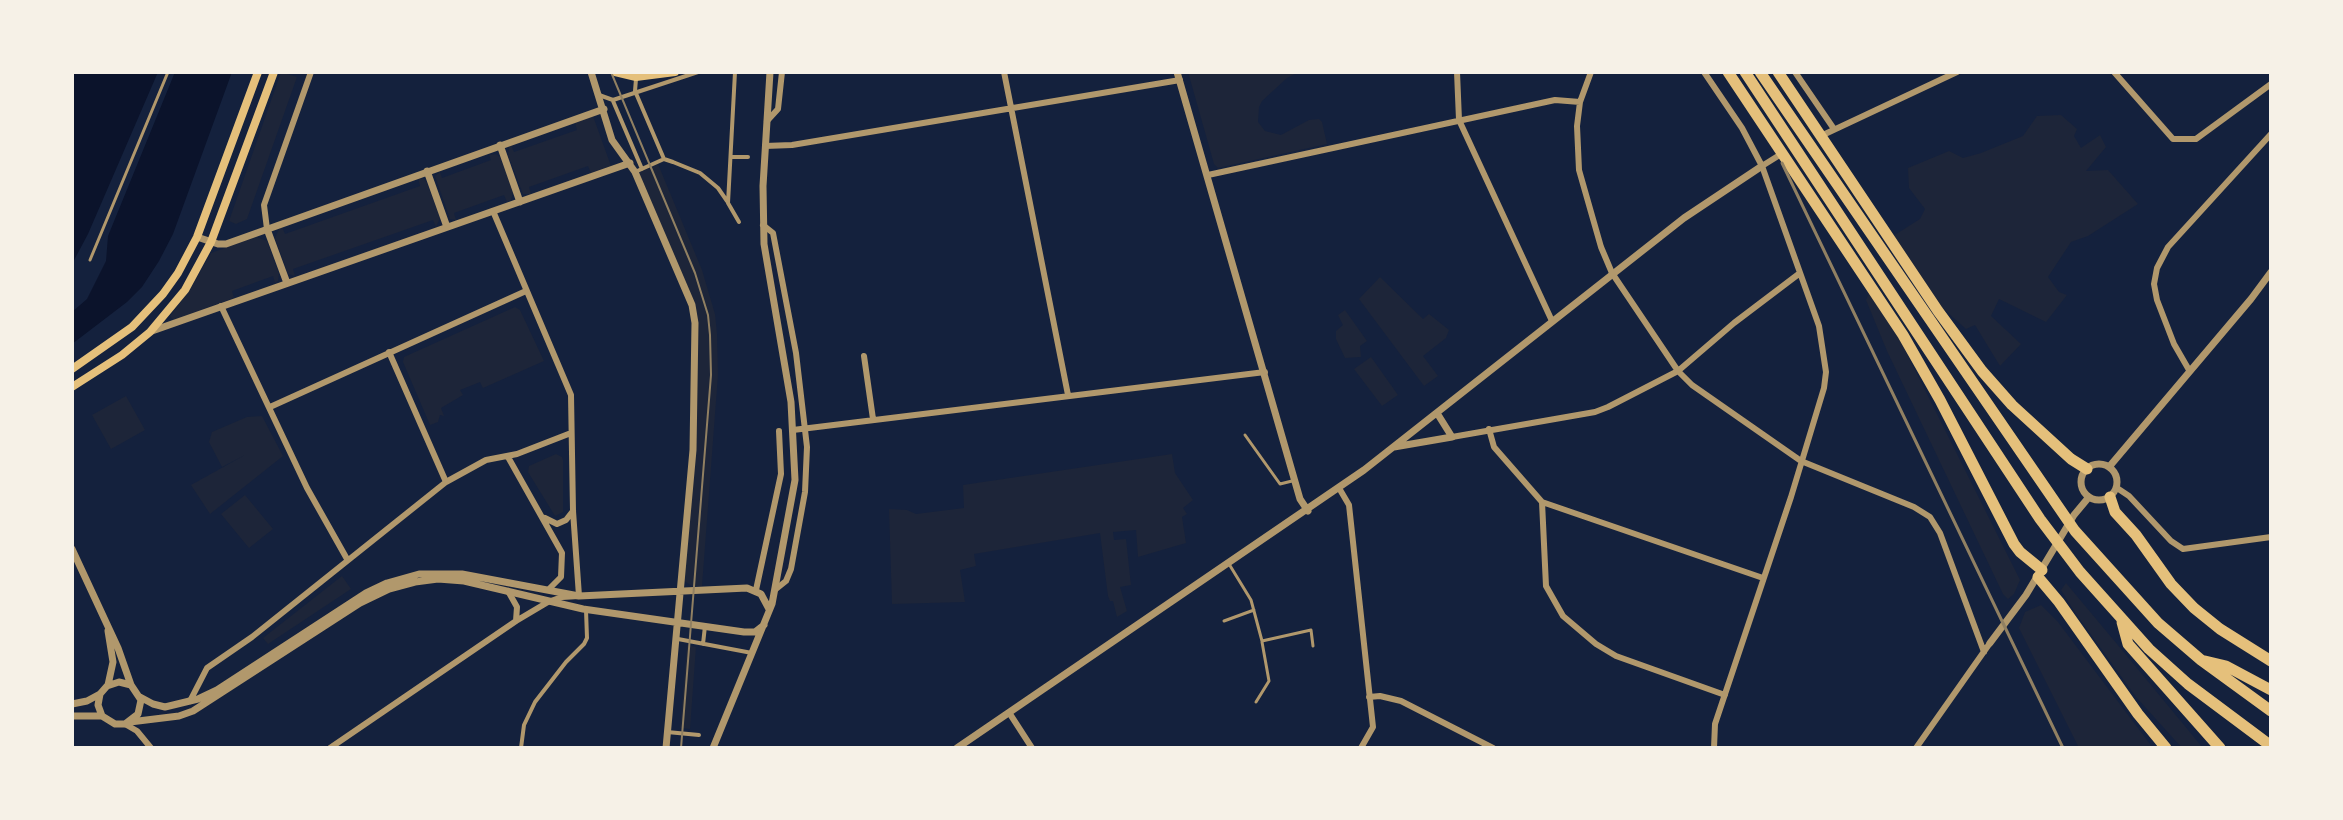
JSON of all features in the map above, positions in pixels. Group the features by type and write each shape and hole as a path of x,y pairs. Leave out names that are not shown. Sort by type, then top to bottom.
{"highway":[{"path":"1730,72 1908,331 1934,361 2040,519 2080,572 2122,621 2188,684 2271,746"},
{"path":"1745,72 1908,331 2014,544 2040,573 2138,714 2166,748"},
{"path":"1760,72 1857,216 1933,315 2012,405 2074,462 2087,469"},
{"path":"1771,72 1848,193 1857,216"},
{"path":"1778,72 2051,500 2094,555 2158,623 2201,660 2271,711"},
{"path":"2113,493 2115,512 2136,535 2171,584 2220,629 2271,661"},
{"path":"2122,621 2128,644 2220,748"},
{"path":"2201,660 2226,666 2271,690"}],"main road":[{"path":"72,369 117,339 145,315 178,273 197,237 258,72"},
{"path":"72,387 122,355 150,332 185,290 211,242 274,72"},
{"path":"615,72 636,77 675,72"}],"street":[{"path":"287,283 267,229 264,205 311,72"},
{"path":"591,72 612,140 638,170"},
{"path":"599,95 613,100 698,72"},
{"path":"728,203 735,72"},
{"path":"713,748 768,617 776,589 795,480 785,356 765,253 763,225 770,72"},
{"path":"767,121 778,109 782,72"},
{"path":"1004,72 1068,395"},
{"path":"1457,72 1459,120 1552,321"},
{"path":"1591,72 1580,102 1577,126 1579,170 1601,247 1612,273 1678,371 1692,385 1801,461 1914,507 1930,517 1940,533 1984,652"},
{"path":"1704,72 1742,128 1762,166 1819,326 1826,372 1801,461 1715,724 1714,748"},
{"path":"1795,72 1834,129"},
{"path":"1825,134 1957,72"},
{"path":"2114,72 2173,139 2196,139 2271,84"},
{"path":"765,146 792,145 1179,76 1300,499 1308,511"},
{"path":"636,77 635,91 664,159"},
{"path":"613,100 692,305 695,323 693,450 666,748"},
{"path":"1208,175 1555,100 1580,102"},
{"path":"197,237 226,244 500,145 605,113 619,116"},
{"path":"2189,370 2174,344 2157,300 2154,284 2157,268 2168,247 2271,134"},
{"path":"500,145 520,202"},
{"path":"623,155 632,146"},
{"path":"957,748 1308,511 1684,218 1778,156"},
{"path":"731,157 748,157"},
{"path":"638,170 664,159 700,173 718,188 739,222"},
{"path":"150,332 630,163"},
{"path":"427,171 447,227"},
{"path":"493,211 571,395 573,511 579,596"},
{"path":"763,225 773,233 796,353 806,429 807,471 791,569 786,581 776,589"},
{"path":"2109,467 2271,272"},
{"path":"1392,448 1595,412 1678,371 1800,273"},
{"path":"270,407 526,291"},
{"path":"221,306 307,488 347,559"},
{"path":"389,352 446,482"},
{"path":"864,356 873,419"},
{"path":"793,430 1265,372"},
{"path":"1437,413 1452,437"},
{"path":"1489,429 1494,447 1542,502 1763,578"},
{"path":"756,590 781,474 779,431"},
{"path":"190,702 207,668 252,637 446,482 486,460 508,457 571,433"},
{"path":"508,457 562,553 561,577 550,588"},
{"path":"2113,493 2117,478 2109,467 2099,464 2087,469 2081,483 2089,497 2099,500 2113,493 2129,496 2171,541 2183,549 2271,537"},
{"path":"1339,488 1349,505 1373,727 1361,748"},
{"path":"1916,748 2026,595 2074,515 2089,497"},
{"path":"1542,502 1546,586 1563,616 1596,644 1616,656 1725,695"},
{"path":"545,518 557,524 566,520 573,511"},
{"path":"72,549 123,659 131,685 140,697 165,707 190,702 217,690 366,593 398,579 431,573 454,573 550,588 579,596"},
{"path":"73,717 102,716 115,724 179,716 193,711 360,603 396,586 426,580 453,580 507,590 548,602 586,610 750,633 760,629 768,617 767,603 756,590 747,588 562,597 548,602 516,621 330,748"},
{"path":"507,590 517,607 516,621"},
{"path":"521,748 524,725 535,702 587,638 586,610"},
{"path":"703,644 705,626"},
{"path":"72,704 87,701 107,686 113,667 107,629"},
{"path":"675,639 753,654"},
{"path":"107,686 119,682 131,685"},
{"path":"100,694 98,705 102,716"},
{"path":"130,722 141,707 140,697"},
{"path":"1369,697 1401,701 1493,748"},
{"path":"1010,714 1032,748"},
{"path":"130,722 151,748"},
{"path":"667,732 699,735"}],"lane":[{"path":"90,260 168,72"},
{"path":"779,431 793,430"},
{"path":"1245,435 1280,484 1295,480"},
{"path":"1229,564 1255,610 1262,641 1269,681 1256,702"},
{"path":"1224,621 1255,610"},
{"path":"1262,641 1311,630 1313,646"}],"shaded area":[{"path":"72,72 158,72 72,264"},
{"path":"175,72 232,72 173,234 159,261 142,287 127,302 72,344 72,312 87,299 106,261 108,236"},
{"path":"281,72 297,77 247,219 236,224 229,221"},
{"path":"1188,72 1299,72 1287,78 1262,101 1258,122 1265,131 1281,135 1309,120 1319,119 1327,144 1218,168 1214,164"},
{"path":"2061,115 2077,129 2074,136 2081,148 2100,135 2106,147 2086,171 2108,170 2138,204 2088,236 2071,242 2048,277 2059,292 2067,295 2046,322 1999,299 1991,316 2021,344 2000,366 1975,325 1966,329 1938,304 1893,236 1920,219 1925,209 1909,188 1908,168 1949,151 1963,158 1981,153 2023,136 2037,116"},
{"path":"593,116 611,166 591,173 588,166 529,187 531,194 523,194 508,155 509,147 511,145 514,152 577,130 575,123"},
{"path":"489,155 500,157 513,192 511,200 507,202 504,195 454,213 456,220 450,219 435,176 440,172 442,178 491,160"},
{"path":"658,164 702,270 715,314 718,375 702,586 692,586 681,579 694,450 696,323 637,173"},
{"path":"418,178 427,183 440,218 436,227 433,220 293,269 295,276 288,274 275,238 279,229 282,227 285,234 420,186"},
{"path":"256,237 267,241 279,274 278,281 275,283 273,276 232,291 234,298 173,320 170,316 211,253"},
{"path":"1380,277 1423,319 1429,314 1449,330 1446,338 1423,356 1438,376 1424,386 1359,299"},
{"path":"1869,293 1899,338 2020,580 2014,594 2008,599 1887,351 1866,300"},
{"path":"515,307 520,310 544,361 483,388 480,382 460,390 463,395 441,408 444,416 440,415 438,422 430,425 403,362 404,357"},
{"path":"1345,310 1367,341 1360,346 1361,357 1345,358 1336,339 1336,331 1343,325 1338,315"},
{"path":"1371,357 1398,395 1382,406 1354,369"},
{"path":"126,396 145,430 111,449 92,415"},
{"path":"262,416 283,456 210,514 191,485 245,455 222,467 209,442 212,432 247,417"},
{"path":"556,454 563,460 563,512 555,516 528,472 529,466"},
{"path":"1172,454 1175,473 1193,500 1183,508 1187,514 1182,517 1186,543 1138,557 1136,530 1113,532 1114,540 1126,539 1131,585 1120,587 1127,611 1117,617 1113,601 1108,596 1100,533 974,554 976,566 960,570 965,602 892,604 889,509 916,514 964,508 963,485"},
{"path":"245,495 273,529 249,548 221,514"},
{"path":"342,576 351,589 268,644 263,638"},
{"path":"2066,583 2203,748 2182,748 2136,697 2061,590"},
{"path":"2041,605 2058,622 2153,748 2079,748 2019,628 2025,612"},
{"path":"687,645 696,647 690,729 680,728"}],"tram line":[{"path":"611,72 695,273 708,315 711,375 681,748"}],"railway":[{"path":"1782,163 2063,748"}]}
